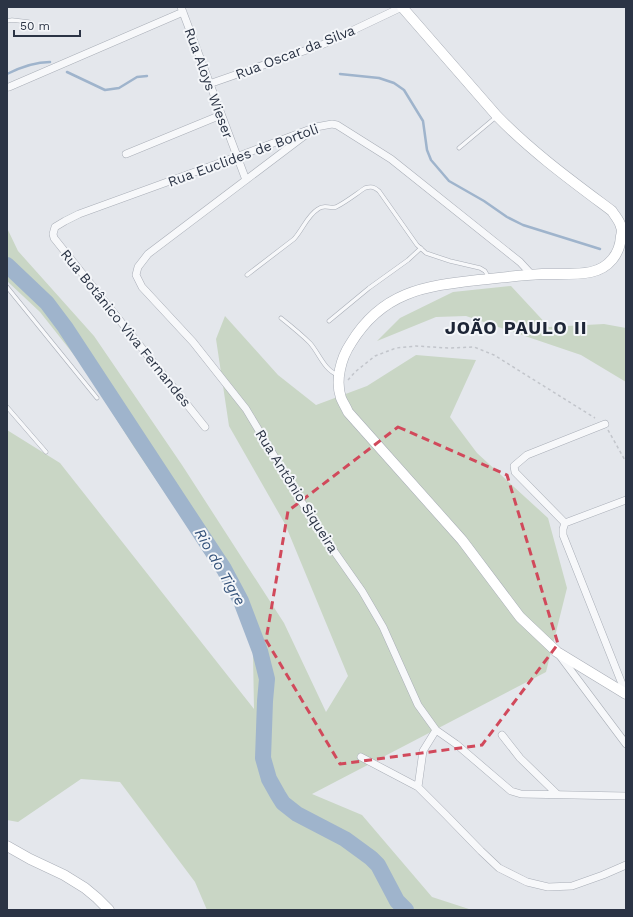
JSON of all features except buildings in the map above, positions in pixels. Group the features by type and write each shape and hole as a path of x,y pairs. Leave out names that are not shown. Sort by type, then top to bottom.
{"street":[{"name":"Rua Oscar da Silva","path":"209,84 324,44 402,7"},
{"path":"402,7 497,116 525,144 622,219 621,241 618,252 607,266 590,272 532,275 443,284 425,287 391,302 362,325 346,350 339,376 341,398 348,412 462,540 520,618 557,652 626,744"},
{"name":"Rua Aloys Wieser","path":"182,9 236,157 246,180"},
{"path":"9,87 182,9"},
{"path":"126,154 221,115"},
{"name":"Rua Euclides de Bortoli","path":"55,227 80,214 316,127 332,124 337,125 391,159 520,262 532,275"},
{"path":"246,180 316,127"},
{"name":"Rua Antônio Siqueira","path":"246,180 148,254 138,267 136,275 142,287 193,342 246,409 315,524 362,591 383,627 418,705 436,730 456,744 511,791 521,794 626,796"},
{"name":"Rua Botânico Viva Fernandes","path":"55,227 53,234 54,238 205,427"},
{"path":"565,523 515,472 514,466 527,455 605,424"},
{"path":"565,523 626,500"},
{"path":"565,523 563,529 564,535 626,694"},
{"path":"557,652 626,694"},
{"path":"418,787 423,751 436,730"},
{"path":"502,735 520,758 557,794"},
{"path":"361,757 418,787 499,868 527,882 548,887 572,886 626,865"},
{"path":"7,846 64,875 85,888 109,910"}],"lane":[{"path":"7,21 12,20 29,22"},
{"path":"459,148 497,116"},
{"path":"247,275 294,238 301,231 311,214 319,207 336,207 370,186 379,191 426,253 450,261 480,268 485,271 490,279"},
{"path":"329,321 369,288 408,260 421,248"},
{"path":"7,287 97,398"},
{"path":"281,318 311,344 330,371 339,376"},
{"path":"7,406 46,452"}],"path":[{"path":"340,390 355,372 375,356 396,348 416,346 448,348 474,347 494,355 605,424 626,462"}],"highlighted area":[{"path":"398,427 507,475 558,644 482,745 340,764 266,640 288,511"}],"green space":[{"path":"7,228 18,251 94,336 182,465 284,623 326,712 348,676 285,524 229,426 216,339 225,316 278,375 316,405 367,386 416,355 476,360 450,417 477,453 548,518 567,588 546,672 312,794 362,815 432,897 472,910 207,910 195,882 120,782 81,779 18,822 7,820 7,430 60,463 254,709 253,654 238,608 209,558 134,447 103,398 101,390 84,362 78,360 40,312 7,281"},
{"path":"511,286 549,327 604,324 626,328 626,382 581,355 466,316 436,317 377,341 400,318 453,292"}],"waterway":[{"path":"7,74 28,65 50,62"},
{"path":"67,72 105,90 119,88 137,77 147,76"},
{"path":"340,74 379,78 394,83 404,90 423,121 427,150 431,160 449,181 484,201 507,217 523,225 600,249"},
{"name":"Rio do Tigre","path":"7,265 47,303 65,327 224,569 241,601 260,651 267,679 263,758 269,779 278,795 283,803 297,814 345,839 371,858 378,865 397,901 406,910"}],"district":[{"name":"JOÃO PAULO II","path":"516,327"}]}
